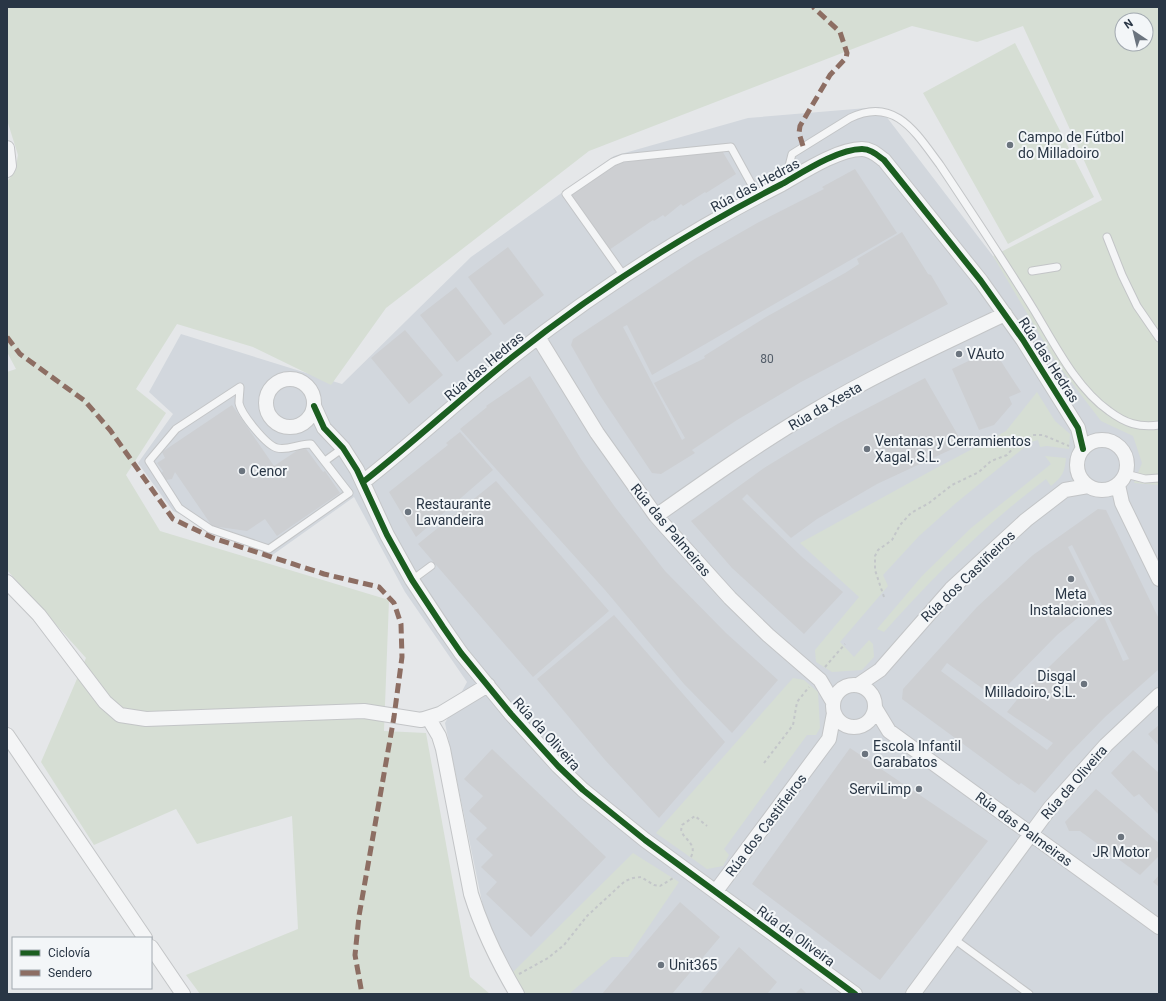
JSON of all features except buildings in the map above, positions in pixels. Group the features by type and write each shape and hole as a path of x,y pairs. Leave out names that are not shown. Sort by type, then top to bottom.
{"street":[{"name":"Rúa das Hedras","path":"363,482 538,337 624,276 686,237 758,196 850,150 863,149 874,152 884,160 940,229 1023,340 1078,428 1082,450 1078,457 1077,470"},
{"path":"7,170 8,151"},
{"name":"Rúa da Xesta","path":"656,516 737,459 813,412 892,368 1005,314"},
{"name":"Rúa das Palmeiras","path":"538,337 597,433 656,516 730,598 768,635 818,678 833,707"},
{"name":"Rúa da Oliveira","path":"324,428 303,423 289,427 280,425 274,421 268,414 266,406 266,398 269,390 282,380 291,378 306,384 311,391 314,406 324,428 343,448 363,482 387,535 412,580 461,653 535,741 583,790 645,840 855,994"},
{"path":"303,423 312,413 314,406"},
{"name":"Rúa das Hedras","path":"1078,428 1097,440 1111,441 1123,451 1128,466 1122,479 1122,503 1159,578"},
{"path":"1082,450 1097,440"},
{"path":"1077,470 1079,476 1094,488 1114,497 1122,503"},
{"name":"Rúa dos Castiñeiros","path":"853,685 880,670 951,589 1026,520 1065,490 1077,470"},
{"path":"1094,488 1108,490 1122,479"},
{"name":"Rúa dos Castiñeiros","path":"1065,490 1094,488"},
{"path":"7,582 39,615 105,702 120,715 146,719 364,711 420,720 429,719 440,714 488,685"},
{"name":"Rúa dos Castiñeiros","path":"874,703 880,670"},
{"path":"818,678 864,687 874,703 874,714 859,726 841,723 833,707 838,691 853,685"},
{"name":"Rúa da Oliveira","path":"913,994 1050,808 1106,745 1159,695"},
{"name":"Rúa das Palmeiras","path":"874,703 889,731 1159,927"},
{"name":"Rúa dos Castiñeiros","path":"716,891 829,739 833,707"},
{"path":"429,719 439,736 443,750 471,894 478,917 517,994"},
{"name":"Rúa das Palmeiras","path":"859,726 889,731"},
{"name":"Rúa dos Castiñeiros","path":"829,739 859,726"},
{"path":"7,735 144,937"},
{"path":"152,948 183,994"}],"lane":[{"path":"792,178 789,166 792,154 850,118 860,113 871,111 885,112 897,116 919,137 940,165 1055,346 1093,398 1114,415 1135,426 1147,427 1159,425"},
{"path":"624,276 566,194 613,162 623,158 731,147 758,196"},
{"path":"1107,237 1134,300 1159,338"},
{"path":"1032,271 1057,267"},
{"path":"240,388 239,405 266,442 278,448 290,448 311,444 325,461 349,493 269,549 210,530 179,508 149,461 176,429 240,388"},
{"path":"325,461 343,448"},
{"path":"1122,479 1159,478"},
{"path":"412,580 431,566"},
{"path":"954,939 1029,994"}],"path":[{"path":"884,597 874,570 875,556 878,550 892,540 900,525 911,513 937,498 952,485 979,472 991,461 1007,455 1015,446 1038,434 1082,450"},
{"path":"764,763 793,725 798,702 845,644"},
{"path":"689,860 693,849 692,845 681,831 682,825 695,816 707,826"},
{"path":"509,980 548,958 564,945 587,916 625,882 632,878 641,877 654,885 660,886 676,876"}],"shaded area":[{"path":"7,7 1159,7 1159,485 1134,483 1142,463 1133,436 1101,421 1056,362 993,256 1102,200 1023,26 977,42 912,26 589,151 386,308 331,385 253,347 177,324 136,389 166,413 126,475 160,531 389,600 384,731 426,733 470,977 490,994 200,994 186,975 298,929 292,816 197,844 176,809 94,845 41,762 86,658 7,570 7,372 16,369 7,352 7,182 15,171 18,155 7,120"},
{"name":"Campo de Fútbol do Milladoiro","path":"1015,43 1094,197 1008,244 923,93"},
{"path":"879,107 1009,277 1159,410 1159,994 525,994 487,926 445,723 467,682 405,592 354,497 271,556 173,511 138,463 173,414 149,392 181,334 342,384 471,257 614,156 748,118"},
{"path":"1037,392 1055,421 1070,434 1069,449 1047,446 1040,447 1038,440 1031,442 956,503 919,536 883,575 888,586 840,642 854,657 869,640 873,644 874,657 862,670 832,672 816,662 815,650 859,597 800,543 1006,431"},
{"path":"1045,456 1066,458 1064,471 1058,480 1051,486 1046,479 1002,514 941,571 884,632 877,629 922,576 971,528 1051,464"},
{"path":"793,678 804,680 818,692 820,728 816,735 807,735 724,849 729,855 723,866 707,869 656,833"},
{"path":"633,853 679,882 628,957 612,957 569,994 525,994 513,972"}],"marked path":[{"path":"803,146 799,133 800,126 830,75 846,58 847,53 840,32 813,7"},
{"path":"7,337 20,354 85,401 110,430 173,519 213,538 324,574 379,587 394,603 401,624 402,657 394,717 359,916 355,955 362,994"}],"cycle path":[{"path":"363,482 511,358 575,309 608,286 711,222 810,168 842,153 862,149 871,151 884,160 981,281 1023,340 1078,428 1083,449"},
{"path":"314,406 324,428 343,448 357,470 387,535 412,580 443,627 461,653 511,714 558,766 583,790 645,840 855,994"}],"place":[{"name":"Campo de Fútbol do Milladoiro","path":"1010,145"},
{"name":"VAuto","path":"959,354"},
{"name":"Ventanas y Cerramientos Xagal, S.L.","path":"867,449"},
{"name":"Cenor","path":"242,471"},
{"name":"Restaurante Lavandeira","path":"408,512"},
{"name":"Meta Instalaciones","path":"1071,579"},
{"name":"Disgal Milladoiro, S.L.","path":"1084,684"},
{"name":"Escola Infantil Garabatos","path":"865,754"},
{"name":"ServiLimp","path":"919,789"},
{"name":"JR Motor","path":"1121,837"},
{"name":"Unit365","path":"661,965"}]}
